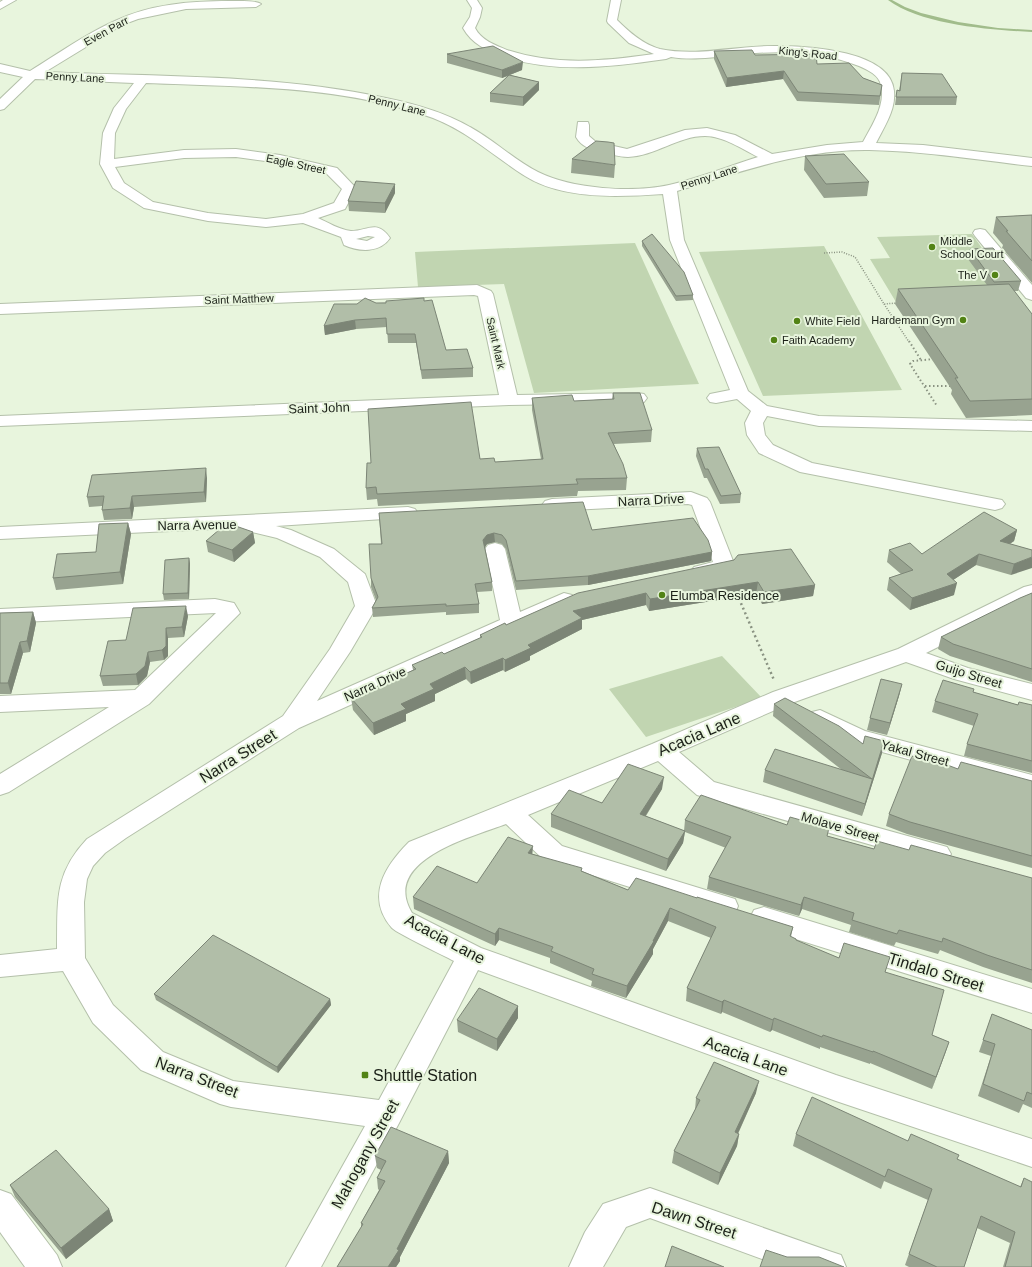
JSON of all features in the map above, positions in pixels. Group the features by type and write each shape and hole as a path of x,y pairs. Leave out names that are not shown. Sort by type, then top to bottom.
{"street":[{"path":"0,6 11,0"},
{"path":"472,0 477,8 475,17 469,28 473,38 506,54 532,61 555,64 589,65 675,54"},
{"name":"King's Road","path":"616,0 612,21 621,31 639,43 657,52 720,55 779,49 808,51 856,60 876,69 887,84 887,98 885,114 868,146"},
{"name":"Even Parr","path":"0,106 32,74 118,23 146,12 196,4 256,4"},
{"name":"Penny Lane","path":"0,68 32,74 276,85 341,92 397,104 438,116 466,130 531,174 552,184 594,191 623,193 670,189 770,158 820,149 868,146 922,149 1032,162"},
{"path":"107,164 109,133 120,108 142,80"},
{"name":"Penny Lane","path":"583,125 582,137 591,145 614,151 635,152 698,132 730,138 770,158"},
{"name":"Eagle Street","path":"236,153 280,159 332,171 348,188 340,206 306,218 258,222 208,217 149,205 118,185 107,164 184,154 236,153"},
{"path":"670,189 673,221 677,240 740,392 761,410 819,421 1032,426"},
{"path":"306,218 351,235 348,238 349,242 355,245 364,246 380,242 382,238 381,234 371,231 373,226 369,220 362,219"},
{"path":"980,233 1032,295"},
{"name":"Saint Matthew","path":"0,309 477,290"},
{"name":"Saint Mark","path":"477,290 485,294 508,400"},
{"path":"716,398 740,392"},
{"name":"Saint John","path":"0,421 508,400 638,398"},
{"path":"761,410 754,423 756,435 766,449 807,468 995,504"},
{"name":"Narra Drive","path":"534,506 691,498 696,499 700,502 726,566"},
{"path":"235,522 424,512"},
{"name":"Narra Avenue","path":"0,534 235,522 284,534 327,553 358,579 366,606 339,652 291,722"},
{"path":"495,550 511,622"},
{"path":"679,576 726,566"},
{"name":"Acacia Lane","path":"1032,592 906,654 781,698 661,750 510,812 434,841 418,849 402,865 395,879 392,895 395,909 402,921 471,956 836,1088 1032,1153"},
{"name":"Narra Drive","path":"291,722 511,622 571,597 586,594"},
{"path":"0,616 215,606 226,608 229,613 141,698 0,786"},
{"name":"Guijo Street","path":"906,654 962,674 1032,692"},
{"path":"0,704 141,698"},
{"name":"Yakal Street","path":"781,698 857,737 1032,784"},
{"name":"Narra Street","path":"291,722 117,831 96,846 83,860 74,879 71,902 71,959 103,1014 152,1061 231,1094 387,1115"},
{"name":"Molave Street","path":"661,750 706,789 964,861"},
{"name":"Tindalo Street","path":"510,812 546,849 553,853 1032,1001"},
{"name":"Mahogany Street","path":"303,1267 387,1115 471,956"},
{"path":"0,966 71,959"},
{"name":"Dawn Street","path":"586,1267 597,1243 615,1215 650,1203 829,1267"},
{"path":"0,1205 45,1267"}],"path":[{"path":"824,253 842,252 855,257 921,360"},
{"path":"884,304 899,303"},
{"path":"937,359 913,361 910,364 940,410"},
{"path":"924,386 956,386"},
{"path":"726,566 781,698"}],"green space":[{"path":"972,234 989,258 996,299 896,302 870,259 890,258 877,237"},
{"path":"635,243 699,384 534,393 504,284 418,287 415,252"},
{"name":"White Field","path":"824,246 902,390 763,396 699,252"},
{"path":"722,656 762,698 646,737 609,689"}],"building":[{"path":"493,46 523,62 502,70 447,54"},
{"path":"752,50 755,55 816,54 817,64 849,63 863,78 882,85 880,96 798,92 784,71 727,78 714,51"},
{"path":"902,73 942,74 957,97 896,97 897,90 900,91"},
{"path":"509,75 539,82 523,97 490,93"},
{"path":"596,141 614,143 615,165 572,159"},
{"path":"844,154 869,182 826,184 805,156"},
{"path":"356,181 395,184 385,203 348,201"},
{"path":"1032,215 1032,261 996,217"},
{"path":"652,234 684,272 693,295 676,296 642,241"},
{"path":"993,248 1021,281 994,282 970,249"},
{"path":"1009,284 1032,314 1032,399 970,401 955,378 958,378 898,289"},
{"path":"365,298 376,303 424,298 424,301 432,300 446,350 467,349 473,368 421,370 415,334 387,334 386,318 355,320 324,326 334,304 357,304"},
{"path":"613,393 640,393 652,430 608,433 623,464 627,478 576,479 578,484 377,494 376,487 366,488 367,463 371,463 368,409 471,402 480,459 494,458 495,462 543,459 532,398 572,395 574,401 614,399"},
{"path":"719,447 741,494 721,496 708,469 705,469 697,448"},
{"path":"206,468 204,492 132,496 130,508 102,510 104,496 87,497 92,475"},
{"path":"583,502 592,530 693,518 708,540 712,552 588,576 516,581 506,540 502,535 494,533 487,535 483,540 492,582 475,584 479,604 446,606 446,604 372,608 378,597 371,578 369,544 382,544 379,513"},
{"path":"984,512 1017,530 1000,541 1032,550 1032,557 1014,564 979,554 947,574 957,583 912,598 889,578 913,570 889,550 910,543 922,554"},
{"path":"128,523 120,572 53,578 57,554 96,552 99,524"},
{"path":"227,523 253,532 232,550 206,541"},
{"path":"791,549 815,585 764,592 758,582 650,599 646,593 573,611 582,618 528,645 531,648 505,660 503,658 470,672 465,667 430,684 434,689 401,704 406,709 373,723 351,698 416,669 412,665 442,652 444,654 482,637 480,635 505,623 506,625 578,593 734,560 738,555"},
{"path":"189,558 188,593 163,594 165,560"},
{"path":"1032,593 1032,669 953,644 941,637 1020,598"},
{"path":"186,606 182,627 166,628 166,646 162,650 148,652 145,666 136,674 100,676 108,641 126,640 133,608"},
{"path":"33,612 27,641 20,642 8,683 0,683 0,613"},
{"path":"881,679 902,684 890,723 870,718"},
{"path":"943,680 974,689 973,692 1018,705 1019,702 1032,705 1032,761 967,744 978,714 935,701"},
{"path":"785,698 839,726 863,744 865,736 884,741 865,804 765,770 775,749 872,779 774,704"},
{"path":"912,756 941,766 942,763 958,769 961,762 1032,781 1032,856 910,822 889,814"},
{"path":"628,764 664,777 640,814 685,831 668,859 551,814 569,790 602,803"},
{"path":"701,795 787,825 790,817 829,828 827,836 874,849 877,841 909,850 911,845 1032,878 1032,970 943,938 942,942 899,930 897,934 852,920 854,913 804,897 801,905 709,877 731,837 685,820"},
{"path":"508,837 533,846 528,853 582,868 581,871 628,890 636,878 793,927 790,936 839,958 844,943 890,957 885,972 944,990 932,1035 949,1042 936,1077 873,1051 823,1035 822,1037 774,1018 773,1020 724,1000 722,1002 687,988 716,927 670,908 654,941 627,986 592,974 594,969 551,951 553,947 499,928 495,934 413,897 437,866 477,883"},
{"path":"213,935 330,999 277,1067 154,994"},
{"path":"479,988 518,1006 497,1039 457,1020"},
{"path":"992,1014 1032,1030 1032,1094 1027,1092 1024,1101 983,1084 995,1044 983,1040"},
{"path":"714,1062 759,1081 735,1132 739,1134 720,1173 674,1151 700,1100 696,1098"},
{"path":"812,1097 908,1141 911,1134 959,1155 957,1159 1021,1187 1024,1178 1032,1182 1032,1267 1005,1267 1015,1232 981,1216 964,1267 937,1267 909,1254 932,1189 888,1169 885,1177 796,1134"},
{"path":"391,1127 448,1151 397,1249 399,1250 388,1267 337,1267 363,1224 361,1223 385,1181 377,1178 386,1161 375,1156"},
{"path":"56,1150 109,1209 61,1248 10,1185"},
{"path":"672,1246 724,1267 665,1267"},
{"path":"766,1250 787,1257 819,1257 844,1267 760,1267"}],"waterway":[{"path":"890,0 903,8 938,19 978,27 1032,31"}],"place":[{"name":"Middle School Court","path":"932,247"},
{"name":"The V","path":"995,275"},
{"name":"Hardemann Gym","path":"963,320"},
{"name":"White Field","path":"797,321"},
{"name":"Faith Academy","path":"774,340"},
{"name":"Elumba Residence","path":"662,595"},
{"name":"Shuttle Station","path":"365,1075"}]}
